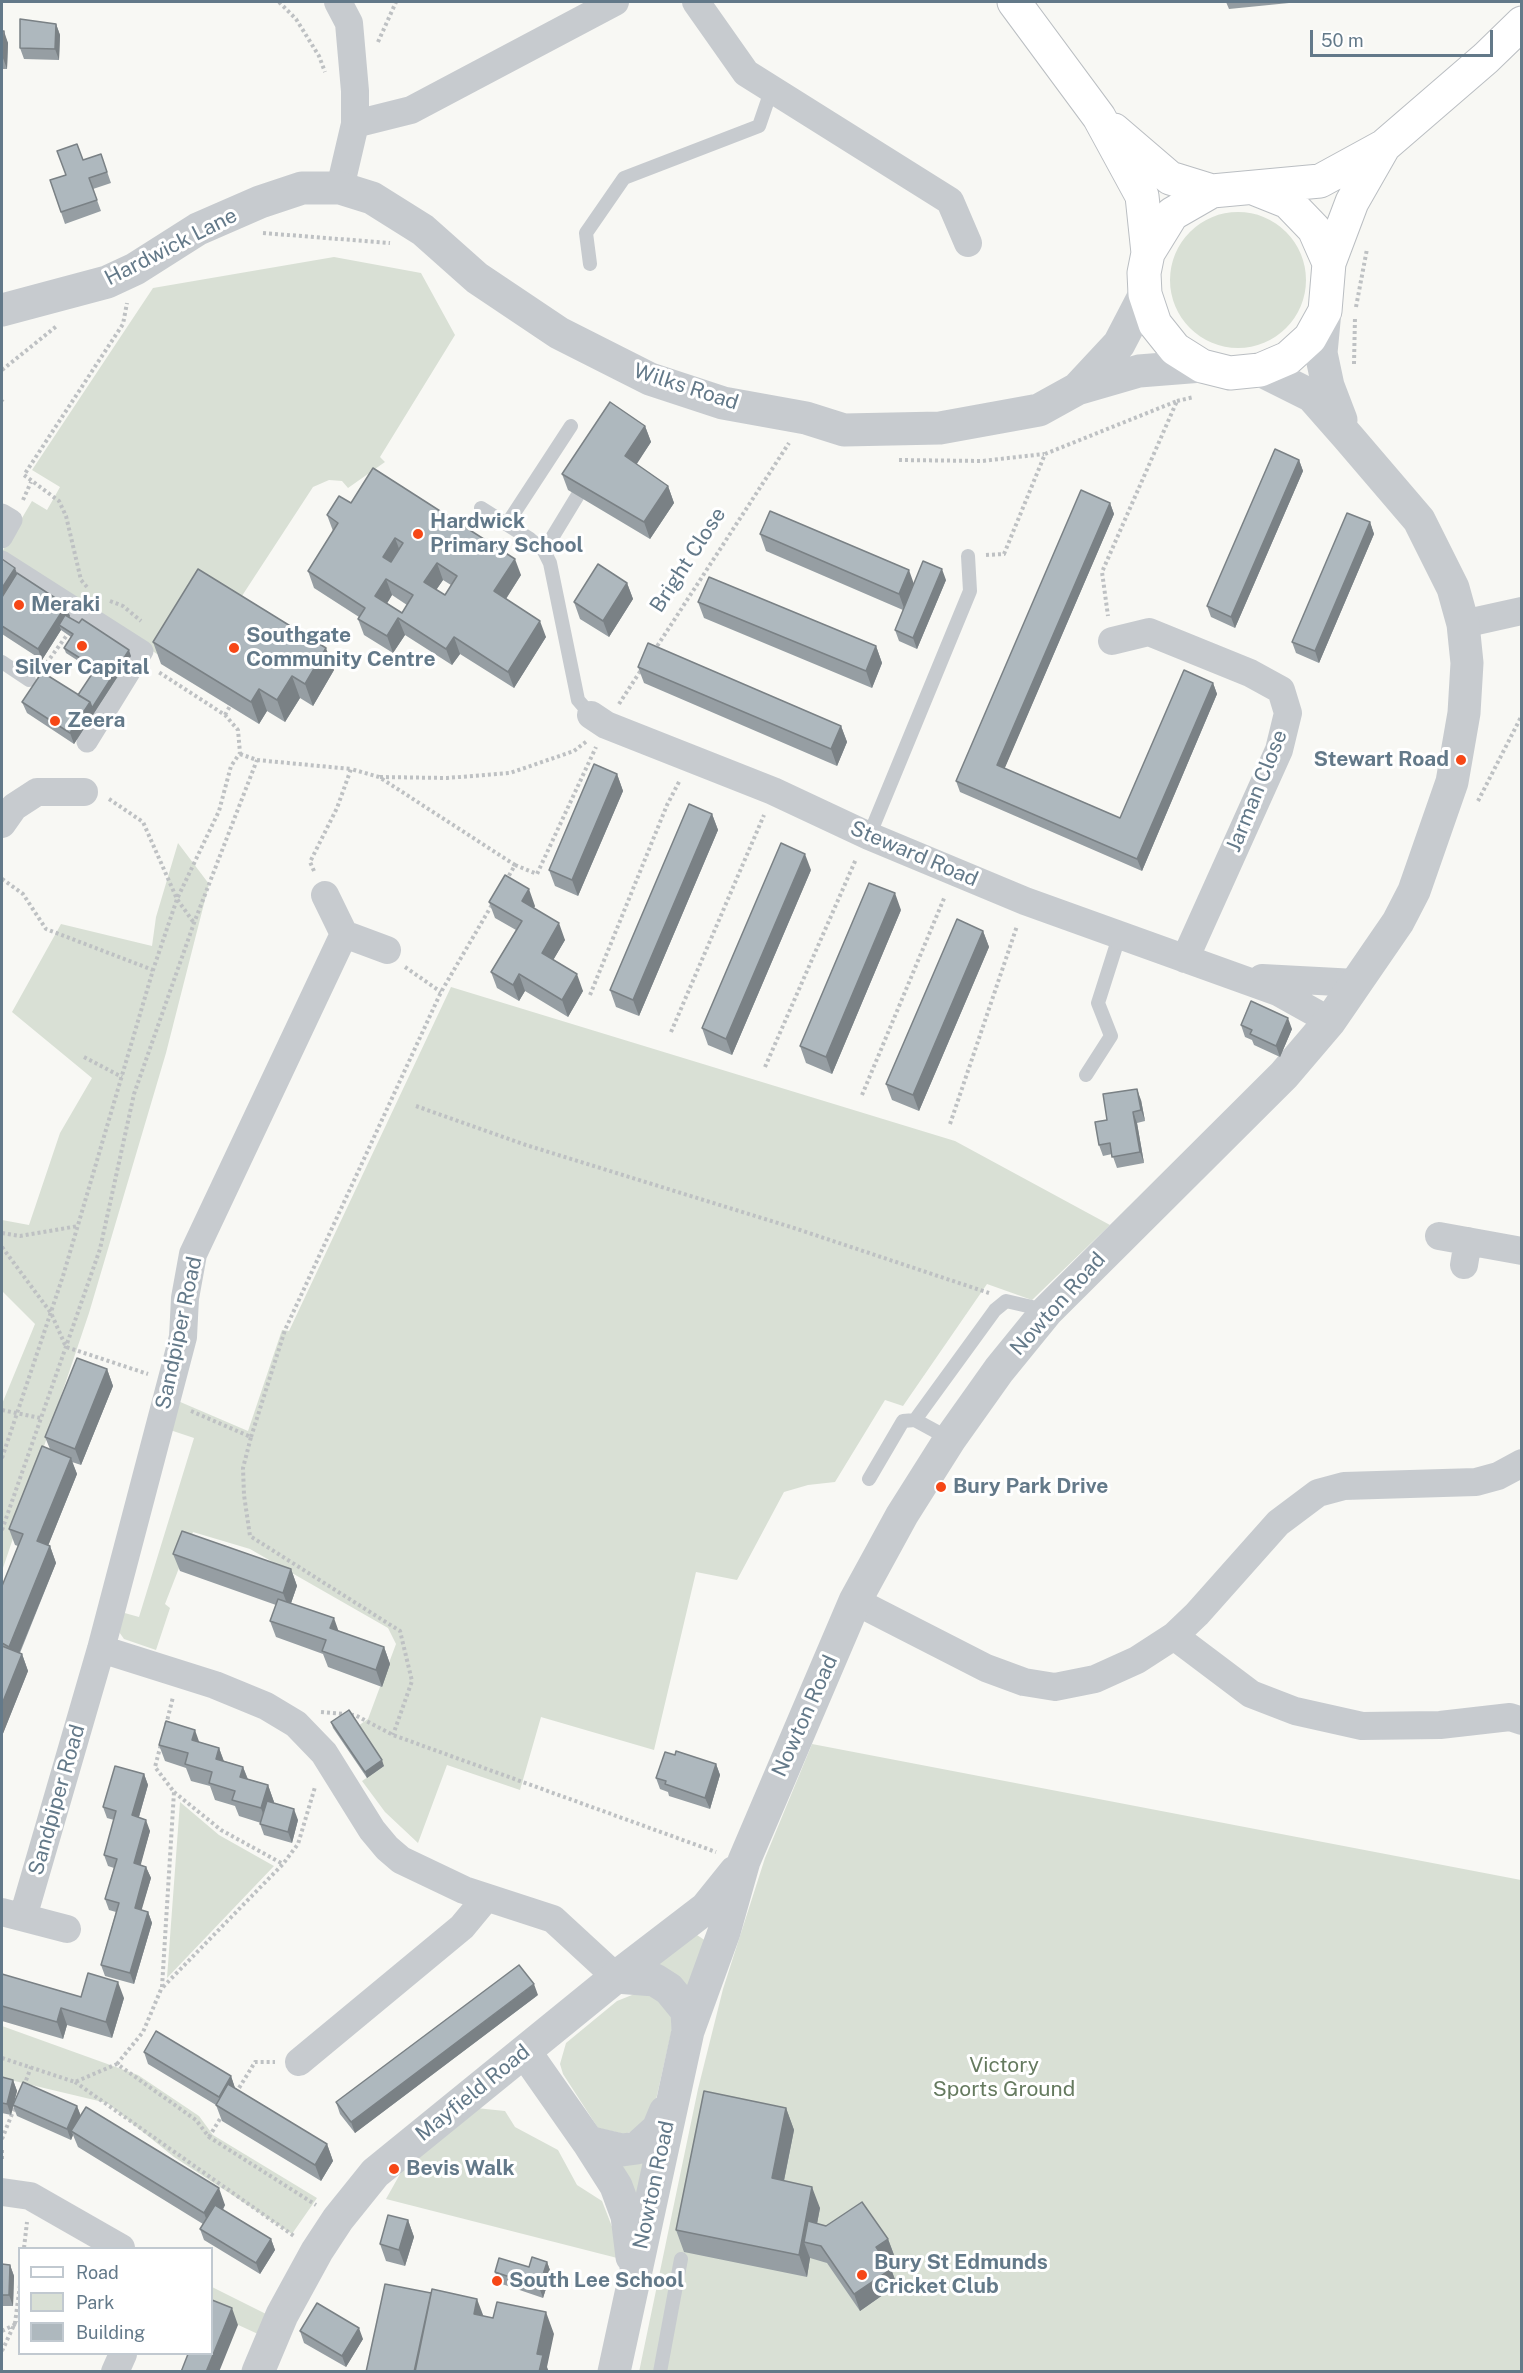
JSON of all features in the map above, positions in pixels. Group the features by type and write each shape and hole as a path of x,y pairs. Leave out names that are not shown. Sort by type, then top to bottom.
{"main road":[{"path":"1014,2 1099,117 1142,196 1148,253 1144,273 1145,294 1155,324 1175,349 1202,366 1230,373 1260,370 1288,358 1310,338 1325,311 1329,263 1352,202 1384,146"},
{"path":"1099,117 1170,178 1212,191 1320,181 1384,146 1486,58 1521,23"},
{"path":"1486,58 1521,46"},
{"path":"1253,189 1288,202 1314,229 1329,263"},
{"path":"1148,253 1172,214 1212,191"}],"street":[{"path":"696,2 746,73 950,201 968,243"},
{"path":"340,188 355,124 356,91 345,4"},
{"path":"355,124 411,110 602,5"},
{"name":"Wilks Road","path":"340,188 372,198 423,230 477,278 559,333 650,379 723,403 806,418 844,430 940,428 1040,410 1077,389 1139,371 1202,366"},
{"name":"Hardwick Lane","path":"2,310 107,282 135,268 198,229 260,201 302,189 340,188"},
{"name":"Wilks Road","path":"1077,389 1119,344 1145,294"},
{"name":"Nowton Road","path":"1325,311 1321,353 1328,386 1348,436"},
{"name":"Nowton Road","path":"614,2372 634,2276 643,2248 673,2094 688,2031 724,1932 744,1861 855,1601 902,1515 950,1439 999,1370 1047,1311 1284,1075 1330,1021 1398,922 1414,891 1452,782 1465,703 1467,663 1464,624 1452,588 1419,520 1348,436 1312,396 1260,370"},
{"path":"2,538 12,520 10,512"},
{"path":"2,561 143,651 87,742"},
{"path":"1464,624 1521,611"},
{"name":"Jarman Close","path":"1112,641 1149,632 1250,673 1281,690 1288,713 1279,750 1185,959"},
{"name":"Steward Road","path":"598,720 773,791 869,836 1025,901 1119,937 1245,978 1278,992 1330,1021"},
{"path":"2,824 14,807 37,792 96,795"},
{"path":"325,895 344,934 387,950"},
{"name":"Sandpiper Road","path":"67,1929 12,1915 101,1649 183,1337 185,1298 194,1254 344,934"},
{"name":"Steward Road","path":"1245,978 1356,983"},
{"path":"1439,1236 1466,1253 1521,1251"},
{"path":"855,1601 986,1668 1024,1682 1055,1687 1095,1679 1137,1660 1174,1636 1197,1614 1278,1523 1318,1493 1344,1486 1476,1482 1498,1476 1521,1463"},
{"path":"1174,1636 1251,1694 1296,1711 1362,1726 1440,1725 1510,1717 1521,1721"},
{"path":"101,1649 215,1685 266,1706 296,1724 324,1753 387,1848 401,1860 486,1898 553,1919 616,1977"},
{"name":"Mayfield Road","path":"258,2372 282,2315 317,2252 338,2219 375,2173 616,1977 706,1908 744,1861"},
{"path":"299,2062 462,1927 486,1898"},
{"name":"Nowton Road","path":"616,1977 655,1980 669,1989 687,2011 688,2031"},
{"name":"Nowton Road","path":"525,2052 616,2186 627,2216 634,2276"},
{"name":"Nowton Road","path":"588,2142 622,2150 637,2148 658,2129 673,2094"},
{"path":"2,2193 30,2196 119,2247"},
{"path":"115,2372 123,2355"}],"lane":[{"path":"590,264 586,233 624,178 759,126 772,88"},
{"path":"507,524 571,426"},
{"path":"544,551 578,495"},
{"path":"481,508 544,551 555,582 578,700 598,720"},
{"path":"869,836 970,591 968,556"},
{"path":"2,662 29,680"},
{"path":"1086,1075 1111,1036 1098,1003 1119,937"},
{"path":"915,1420 995,1310 1006,1301 1047,1311"},
{"path":"869,1479 903,1420 915,1420 950,1439"},
{"path":"660,2372 681,2259"}],"path":[{"path":"279,2 296,19 319,56 328,78"},
{"path":"261,233 290,233 399,245 423,230"},
{"path":"1354,368 1355,312 1368,240"},
{"path":"92,595 81,580 66,516 59,501 26,478 25,472 123,324 135,268"},
{"path":"968,556 1004,554 1045,454 1177,401 1102,573 1112,641"},
{"name":"Bright Close","path":"650,656 806,418"},
{"path":"10,512 31,482"},
{"path":"103,599 123,606 143,624"},
{"path":"29,680 48,664 67,635"},
{"path":"2,1458 78,1226 153,970 177,899 219,811 231,766 240,753 238,730 225,715 139,659"},
{"path":"240,753 257,760 351,769 379,777 447,778 510,773 574,752 644,666"},
{"path":"225,715 230,706"},
{"path":"1472,810 1521,715"},
{"path":"379,777 515,865 537,874 598,720"},
{"path":"590,995 667,806 692,759"},
{"path":"2,1530 100,1250 134,1094 194,923 257,760"},
{"path":"325,895 310,862 337,808 351,769"},
{"path":"671,1032 773,791"},
{"path":"96,795 143,822 177,899 194,923"},
{"path":"765,1067 859,852 869,836"},
{"path":"504,885 515,865"},
{"path":"862,1095 955,872"},
{"path":"2,879 23,894 46,929 153,970"},
{"path":"393,1735 412,1681 400,1631 250,1536 243,1468 285,1330 441,992 498,894"},
{"path":"950,1124 1025,901"},
{"path":"387,950 397,961 441,992"},
{"path":"84,1058 122,1077"},
{"path":"416,1106 526,1145 984,1290 1006,1301"},
{"path":"2,1233 20,1236 78,1226"},
{"path":"2,1246 51,1313 66,1347 169,1391 251,1437"},
{"path":"2,1410 40,1418"},
{"path":"179,1675 155,1767 174,1792 221,1830 283,1864"},
{"path":"319,1712 355,1715 393,1735 744,1861"},
{"path":"162,1988 283,1864 298,1844 324,1753"},
{"path":"75,2082 117,2064 143,2032 162,1988 174,1792"},
{"path":"2,2058 75,2082 317,2252"},
{"path":"232,2099 255,2062 299,2062"},
{"path":"117,2064 196,2120 209,2137 338,2219"},
{"path":"23,2088 32,2067"},
{"path":"2,2139 19,2098"},
{"path":"209,2137 226,2109"},
{"path":"2,2150 2,2160"},
{"path":"2,2331 17,2323"},
{"path":"2,2351 17,2323"}],"green space":[{"path":"1238,212 1264,217 1276,223 1286,232 1295,242 1301,254 1306,280 1301,306 1295,318 1286,328 1276,337 1264,343 1238,348 1212,343 1200,337 1190,328 1181,318 1175,306 1170,280 1175,254 1181,242 1190,232 1200,223 1212,217"},
{"path":"334,257 421,273 455,335 380,457 385,462 348,488 342,481 329,480 313,487 238,602 176,624 157,654 2,552 32,501 47,510 60,487 32,470 153,288"},
{"path":"178,843 209,884 166,1053 89,1313 2,1571 2,1404 35,1324 2,1291 2,1220 29,1225 60,1133 92,1078 12,1012 61,924 152,946 156,917"},
{"path":"451,987 955,1141 1110,1225 1032,1300 987,1284 903,1406 885,1400 835,1482 808,1485 784,1492 737,1580 696,1572 654,1750 541,1717 520,1790 447,1765 418,1843 385,1812 362,1781 384,1766 358,1726 368,1719 396,1644 388,1628 250,1549 193,1532 165,1604 170,1608 156,1650 124,1639 117,1629 121,1612 139,1617 194,1438 170,1430 178,1401 248,1431 282,1330 289,1331"},
{"name":"Victory Sports Ground","path":"812,1744 1521,1880 1521,2371 639,2372 698,2089 723,1989 765,1858"},
{"path":"180,1802 219,1835 274,1866 167,1978"},
{"path":"697,1935 706,1941 690,1991 652,1966"},
{"path":"637,1993 655,1997 671,2014 672,2029 653,2113 634,2131 624,2134 598,2128 563,2074 560,2064 566,2043 617,2001"},
{"path":"2,2026 138,2075 199,2116 213,2135 317,2198 292,2234 174,2157 107,2103 2,2078"},
{"path":"476,2108 505,2111 515,2127 558,2150 577,2185 602,2201 625,2260 386,2199 409,2158"},
{"path":"648,2151 640,2201 612,2158"},
{"path":"213,2288 268,2315 258,2334 213,2313"}],"building":[{"path":"20,19 56,24 55,49 20,48"},
{"path":"2,31 4,31 3,58 2,58"},
{"path":"77,144 83,160 101,154 107,172 89,178 97,200 61,212 50,180 66,175 57,151"},
{"path":"610,402 645,426 625,456 668,486 644,522 562,474"},
{"path":"1275,449 1299,460 1231,617 1207,606"},
{"path":"373,468 515,559 494,591 540,621 508,672 454,637 446,649 398,618 387,636 358,619 365,608 308,571 338,523 327,515 339,496 351,503","holes":["395,538 403,543 391,562 383,557","437,563 457,576 445,595 424,582","386,579 413,595 402,613 375,596"]},
{"path":"1081,490 1110,503 997,765 1120,818 1184,670 1213,683 1137,859 956,781"},
{"path":"770,511 909,570 899,594 760,534"},
{"path":"1347,513 1370,522 1315,651 1292,642"},
{"path":"2,559 15,568 2,588"},
{"path":"923,561 942,569 913,638 895,630"},
{"path":"598,564 627,583 603,621 574,602"},
{"name":"Southgate Community Centre","path":"198,569 326,648 305,684 292,676 277,700 259,689 251,702 153,642"},
{"path":"17,573 66,605 38,649 2,626 2,597"},
{"path":"709,577 876,646 866,671 698,602"},
{"path":"65,615 79,623 82,619 129,650 92,708 90,702 78,695 96,668 64,648 73,634 59,625"},
{"path":"648,643 841,726 831,749 638,667"},
{"path":"42,672 90,702 70,733 22,702"},
{"path":"594,764 617,774 572,880 549,870"},
{"path":"689,804 712,814 633,1000 610,990"},
{"path":"781,843 805,854 726,1039 702,1028"},
{"path":"505,875 529,889 522,901 559,923 542,953 577,974 562,1000 519,974 513,985 491,972 522,921 489,902"},
{"path":"869,883 895,893 826,1057 800,1046"},
{"path":"957,919 983,931 913,1095 886,1084"},
{"path":"1251,1001 1288,1018 1276,1046 1250,1034 1252,1030 1241,1025"},
{"path":"1137,1089 1141,1110 1133,1112 1140,1152 1112,1157 1110,1143 1099,1145 1095,1122 1107,1120 1103,1094"},
{"path":"77,1358 107,1369 75,1449 45,1437"},
{"path":"42,1446 71,1458 37,1541 50,1546 9,1647 2,1643 2,1586 23,1534 9,1529"},
{"path":"182,1531 291,1569 283,1593 173,1554"},
{"path":"278,1599 334,1618 330,1628 384,1647 376,1670 322,1651 326,1640 270,1621"},
{"path":"2,1646 22,1654 2,1704"},
{"path":"349,1710 382,1760 365,1772 331,1722"},
{"path":"166,1721 195,1730 192,1740 219,1748 216,1759 243,1767 240,1777 268,1785 261,1808 232,1800 235,1791 209,1783 212,1772 185,1764 188,1753 159,1745"},
{"path":"676,1751 716,1764 705,1798 665,1784 666,1781 656,1778 665,1752 675,1755"},
{"path":"115,1766 144,1774 132,1815 146,1820 134,1863 146,1867 135,1908 148,1912 130,1973 101,1965 119,1903 105,1899 117,1859 104,1855 116,1811 103,1807"},
{"path":"267,1801 294,1809 288,1832 260,1824"},
{"path":"519,1965 534,1984 351,2122 336,2102"},
{"path":"88,1973 118,1982 106,2022 61,2008 57,2022 2,2006 2,1974 81,1997"},
{"path":"156,2031 231,2076 219,2097 144,2052"},
{"path":"2,2077 13,2080 7,2104 2,2103"},
{"path":"23,2082 77,2106 67,2129 13,2105"},
{"path":"228,2084 327,2144 315,2165 216,2105"},
{"path":"704,2091 786,2108 772,2178 812,2187 799,2255 676,2230"},
{"path":"86,2107 219,2188 204,2213 71,2131"},
{"name":"Bury St Edmunds Cricket Club","path":"862,2202 888,2239 876,2247 891,2269 854,2294 821,2246 804,2242 808,2221 826,2226"},
{"path":"215,2205 271,2239 256,2263 200,2229"},
{"path":"388,2215 408,2220 399,2250 380,2244"},
{"path":"532,2257 547,2262 539,2287 495,2272 499,2258 529,2267"},
{"path":"2,2264 10,2265 9,2295 2,2295"},
{"path":"385,2284 431,2293 414,2372 366,2372"},
{"path":"432,2289 477,2299 474,2314 493,2318 497,2302 546,2312 537,2354 543,2355 539,2372 415,2372"},
{"path":"213,2300 232,2308 213,2355"},
{"path":"317,2303 359,2328 342,2356 300,2331"},
{"path":"188,2355 213,2355 206,2372 181,2372"}],"place":[{"name":"Hardwick Primary School","path":"418,534"},
{"name":"Meraki","path":"19,605"},
{"name":"Silver Capital","path":"82,646"},
{"name":"Southgate Community Centre","path":"234,648"},
{"name":"Zeera","path":"55,721"},
{"name":"Stewart Road","path":"1461,760"},
{"name":"Bury Park Drive","path":"941,1487"},
{"name":"Bevis Walk","path":"394,2169"},
{"name":"Bury St Edmunds Cricket Club","path":"862,2275"},
{"name":"South Lee School","path":"497,2281"}]}
